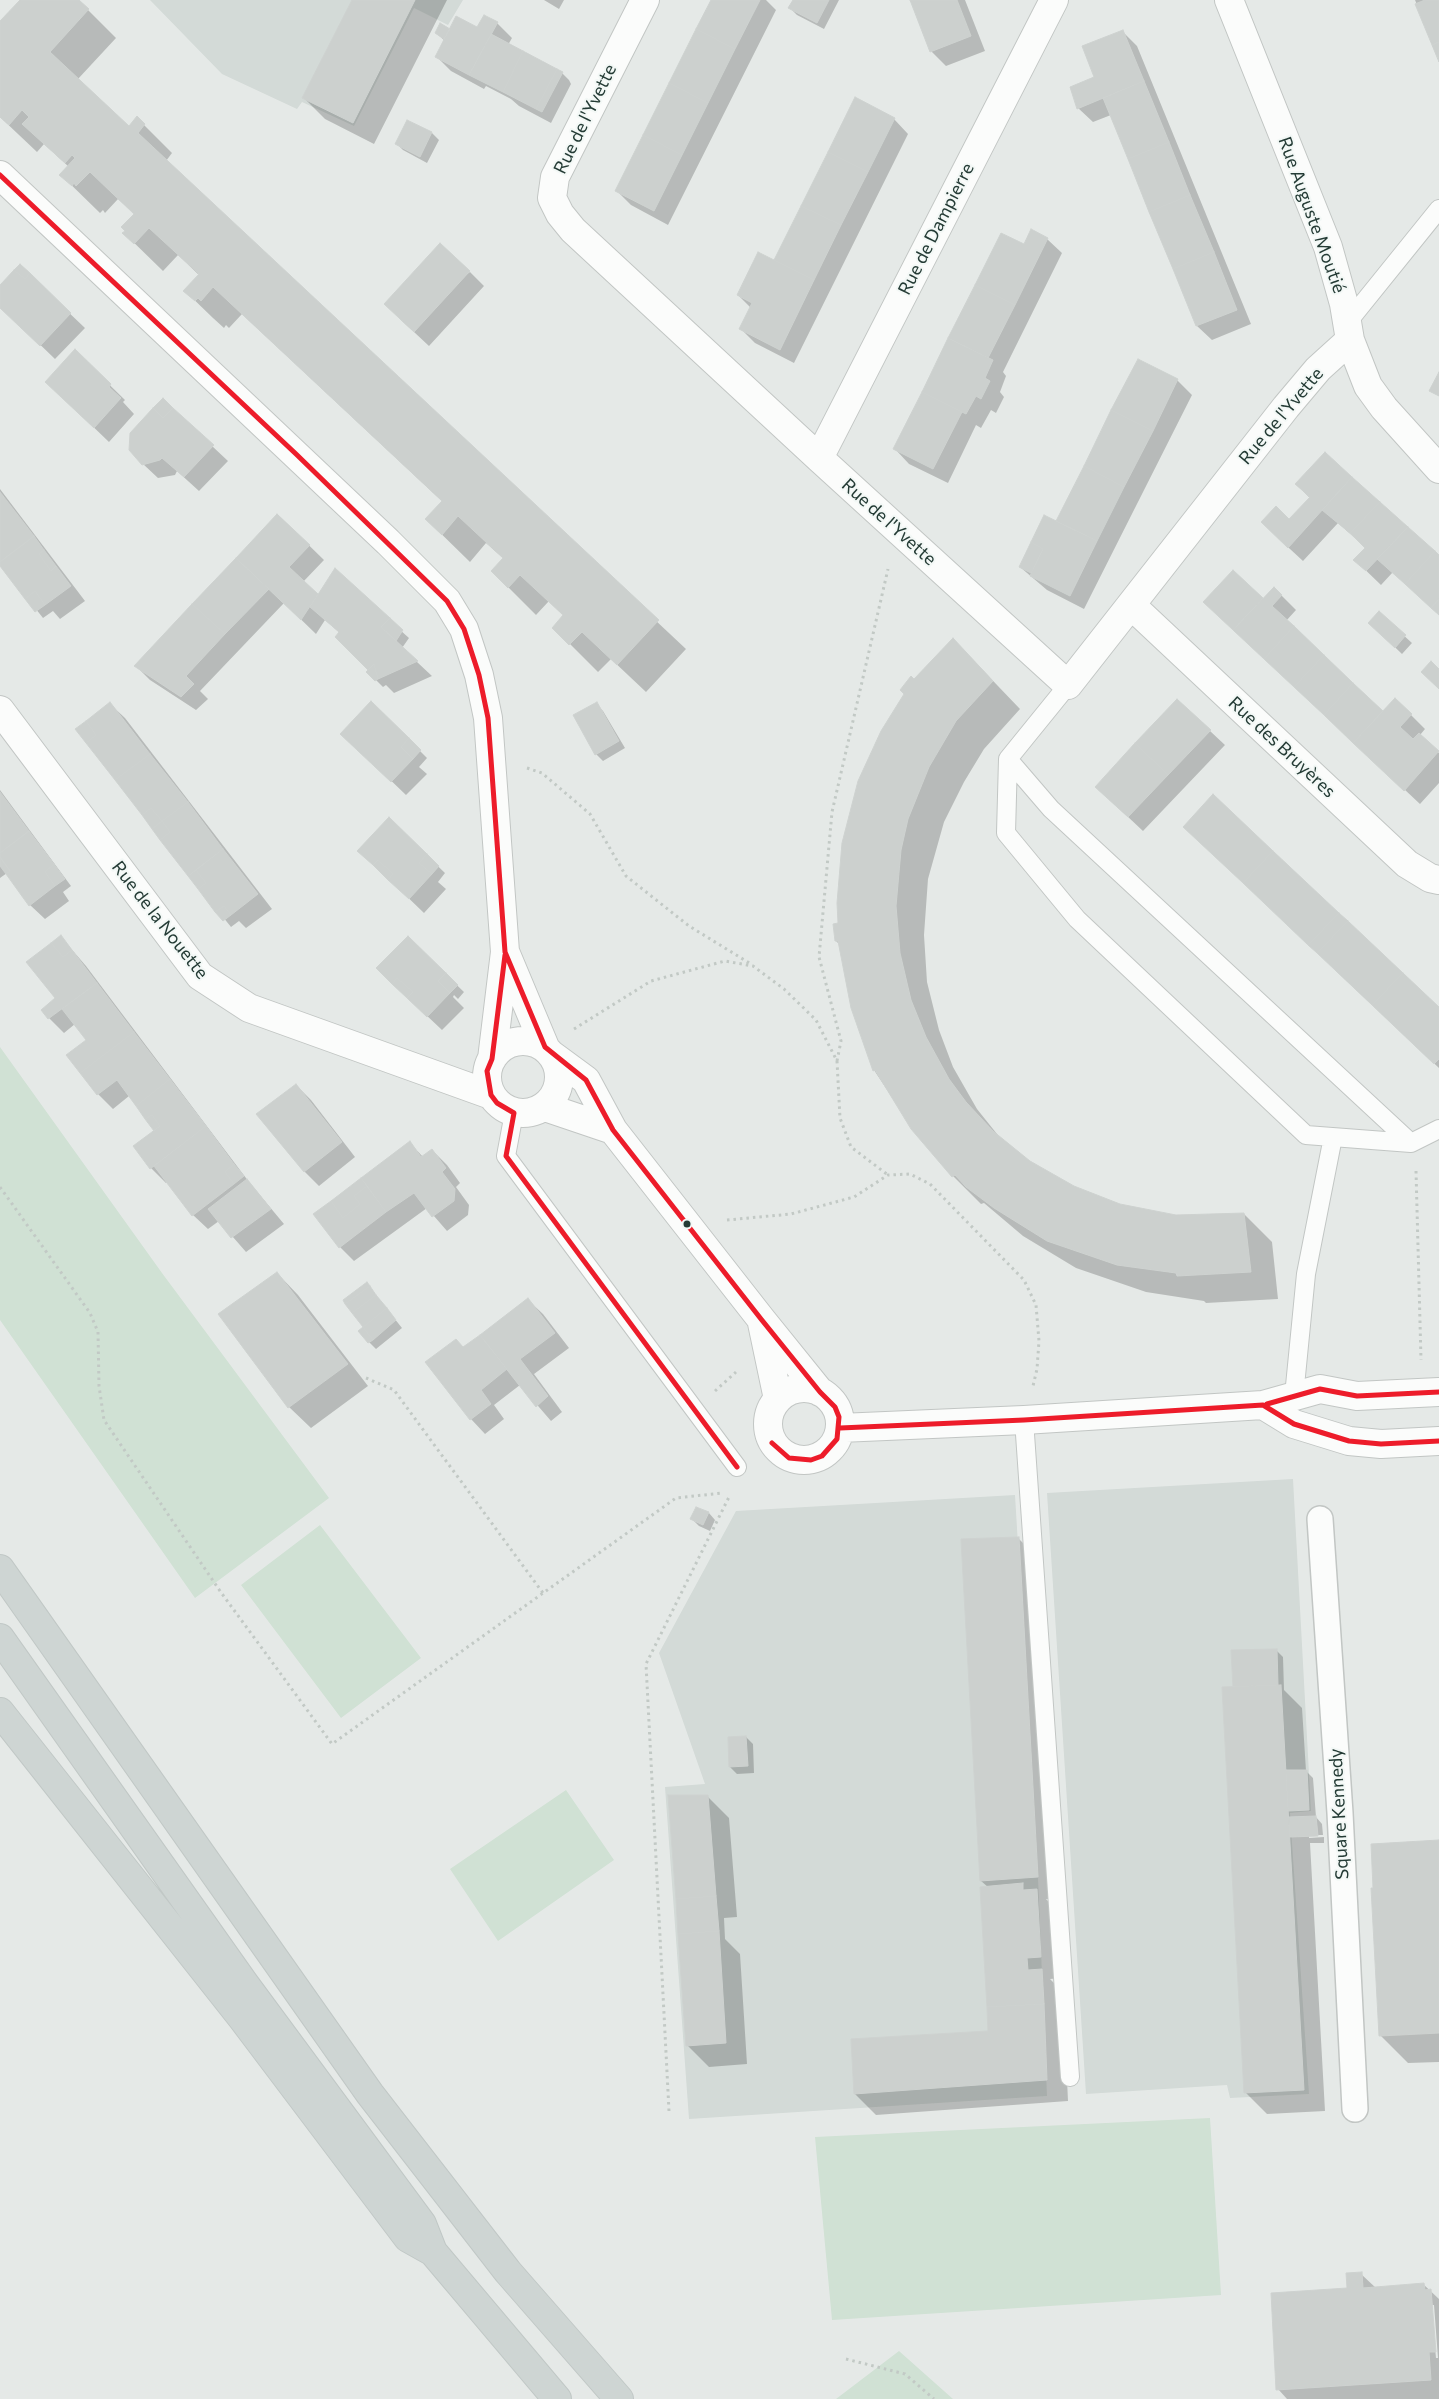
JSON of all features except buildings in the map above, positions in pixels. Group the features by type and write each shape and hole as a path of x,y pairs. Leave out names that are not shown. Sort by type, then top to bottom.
{"main road":[{"path":"0,1570 370,2094 508,2272 619,2399"},
{"path":"0,1638 244,1983 422,2224 433,2252 557,2399"},
{"path":"0,1712 242,2018 408,2238 433,2252"}],"street":[{"name":"Rue de l'Yvette","path":"645,0 555,177 552,198 560,214 573,230 819,458 1068,684 1286,407 1349,332"},
{"name":"Rue de Dampierre","path":"819,458 1054,0"},
{"name":"Rue Auguste Moutié","path":"1229,0 1328,247 1344,304 1349,332 1373,394 1439,469"},
{"path":"0,175 296,454 447,601 464,629 479,675 488,718 505,952 492,1059"},
{"name":"Rue des Bruyères","path":"1131,605 1407,864 1430,878 1439,880"},
{"name":"Rue de la Nouette","path":"0,710 200,976 249,1008 491,1095"},
{"path":"505,952 548,1051 558,1067 560,1079 558,1090 545,1107 525,1114 514,1113 497,1103 491,1095 487,1071 492,1059 499,1050 510,1043 534,1042 548,1051 586,1080 613,1130 761,1319 820,1392 836,1407 840,1428 837,1439 822,1456 811,1460 789,1458 772,1443 768,1432 767,1420 770,1409 787,1392 798,1388 820,1392"},
{"path":"545,1107 613,1130"},
{"path":"761,1319 778,1399"},
{"path":"840,1428 1024,1420 1263,1405 1320,1389 1358,1396 1430,1392"},
{"path":"1263,1405 1294,1424 1349,1441 1381,1444 1439,1441"},
{"name":"Square Kennedy","path":"1320,1519 1340,1813 1355,2109"}],"lane":[{"path":"1349,332 1439,209"},
{"path":"1068,684 1008,759 1006,833 1077,919 1306,1135 1411,1143 1439,1129"},
{"path":"1008,759 1051,809 1411,1143"},
{"path":"514,1113 506,1156 737,1467"},
{"path":"1294,1396 1306,1274 1333,1137"},
{"path":"1024,1420 1070,2077"}],"path":[{"path":"888,1174 851,1146 840,1118 837,1061 841,1041 819,957 832,812 897,529"},
{"path":"490,756 542,774 590,814 626,876 688,926 753,966 784,989 816,1020 837,1061"},
{"path":"548,1051 651,981 725,961 753,966"},
{"path":"1411,1143 1416,1173 1430,1392"},
{"path":"686,1223 791,1214 854,1197 888,1174 910,1174 930,1184 1024,1280 1036,1305 1039,1341 1037,1369 1024,1420"},
{"path":"0,1187 90,1314 98,1332 99,1386 104,1420 220,1591 332,1744 676,1498 731,1492 646,1664 669,2111"},
{"path":"693,1408 736,1375 738,1366"},
{"path":"366,1378 394,1390 543,1593"},
{"path":"846,2360 905,2374 934,2399"}],"shaded area":[{"path":"150,0 463,0 448,25 414,8 354,126 302,102 297,109 222,74"},
{"path":"1293,1479 1311,1811 1290,1813 1309,2094 1230,2098 1227,2085 1086,2094 1047,1493"},
{"path":"1015,1495 1038,1877 1047,2096 689,2119 665,1787 705,1784 659,1653 736,1511"}],"green space":[{"path":"0,1047 162,1273 329,1498 195,1598 0,1320"},
{"path":"320,1525 421,1658 341,1718 241,1585"},
{"path":"566,1790 614,1860 498,1941 450,1869"},
{"path":"1210,2118 1221,2295 832,2320 815,2137"},
{"path":"899,2351 953,2399 836,2399"}],"transit line":[{"path":"0,175 296,454 447,601 464,629 479,675 488,718 505,952 545,1047 586,1080 613,1130 761,1319 820,1392 835,1407 839,1417 837,1439 822,1456 811,1460 789,1458 772,1443"},
{"path":"505,955 492,1059 487,1071 491,1095 497,1103 514,1113 506,1156 737,1467"},
{"path":"1267,1404 1320,1389 1357,1396 1439,1392"},
{"path":"840,1428 1024,1420 1263,1405 1294,1424 1349,1441 1381,1444 1439,1441"}]}
